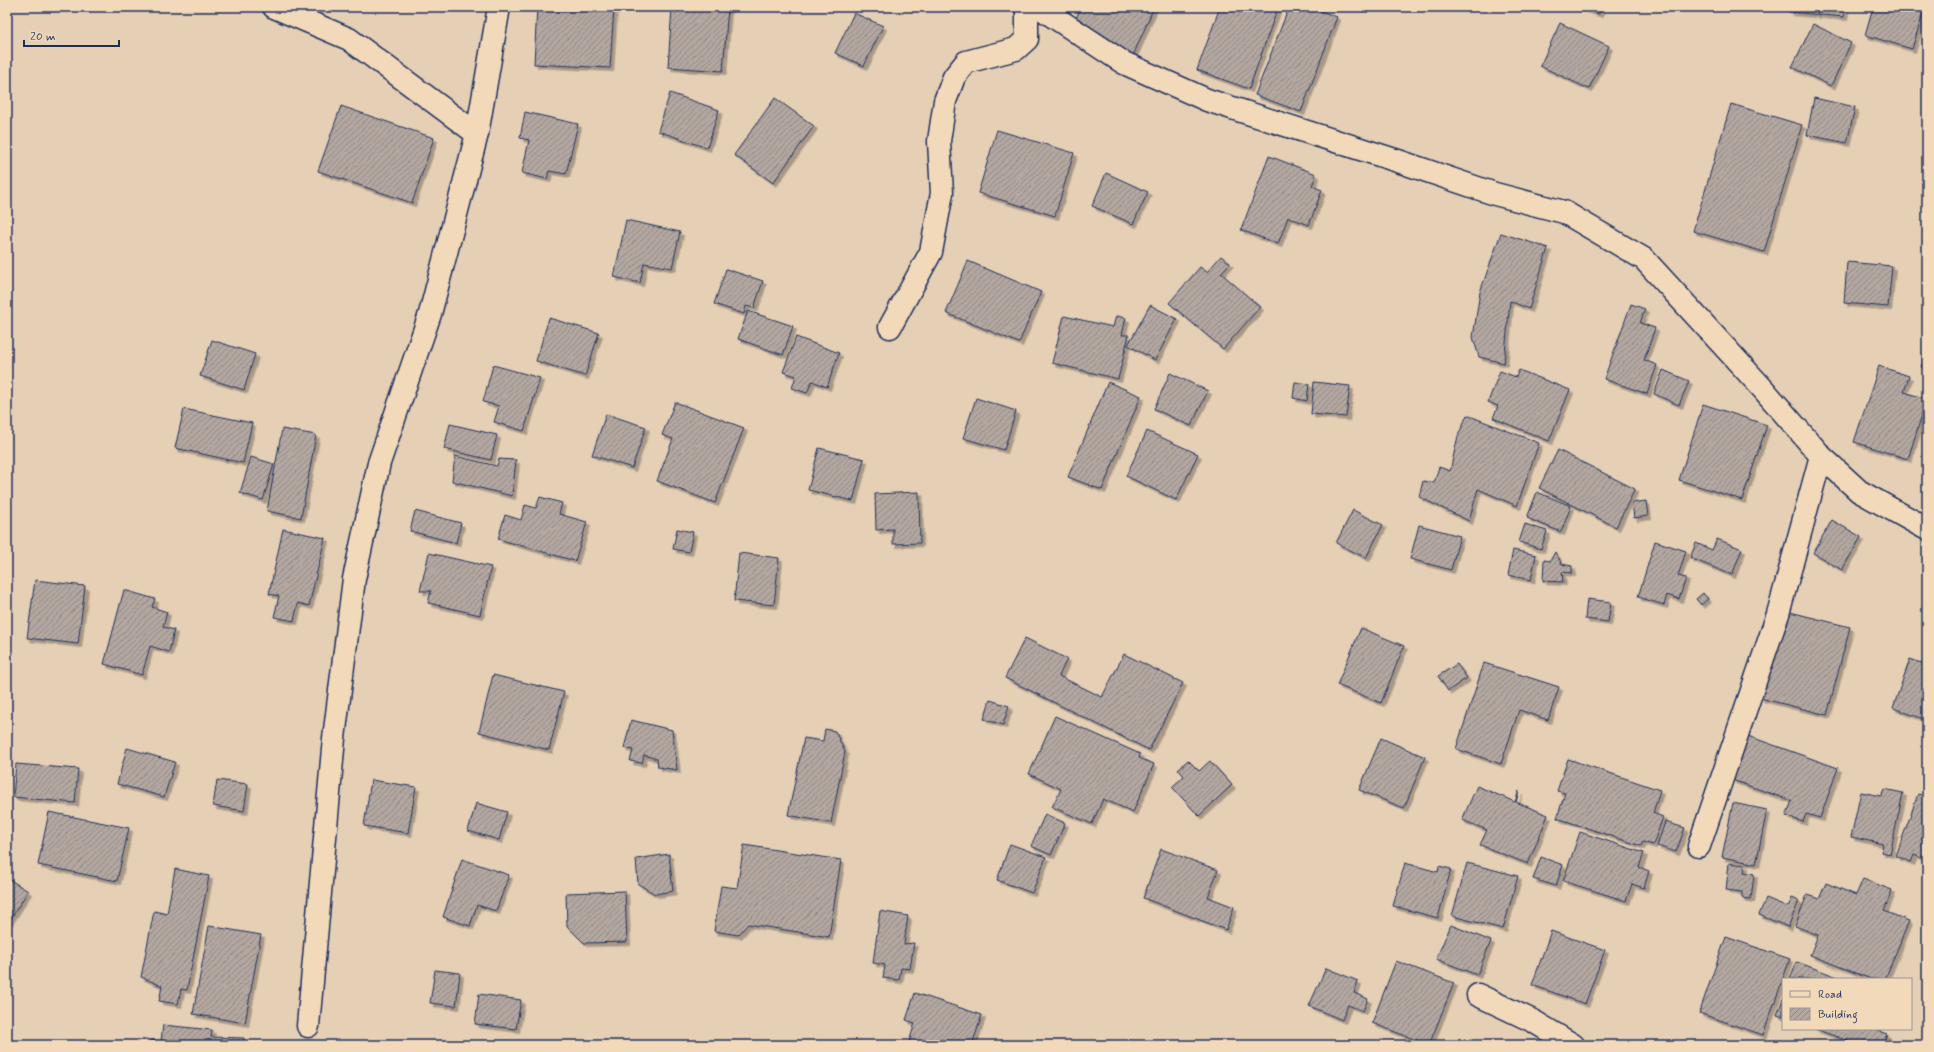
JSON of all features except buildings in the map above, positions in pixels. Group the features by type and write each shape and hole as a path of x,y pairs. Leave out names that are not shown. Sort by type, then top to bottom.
{"street":[{"path":"274,7 349,39 477,134"},
{"path":"308,1026 334,738 354,579 379,462 430,314 477,134 499,7"},
{"path":"890,327 931,252 942,193 939,141 945,101 954,77 966,62 1016,49 1027,39 1027,7"},
{"path":"1042,7 1124,63 1207,100 1398,161 1495,194 1564,212 1644,259 1759,384 1821,456 1859,491 1927,529"},
{"path":"1699,846 1778,614 1821,456"},
{"path":"1478,995 1533,1021 1573,1045"}]}
